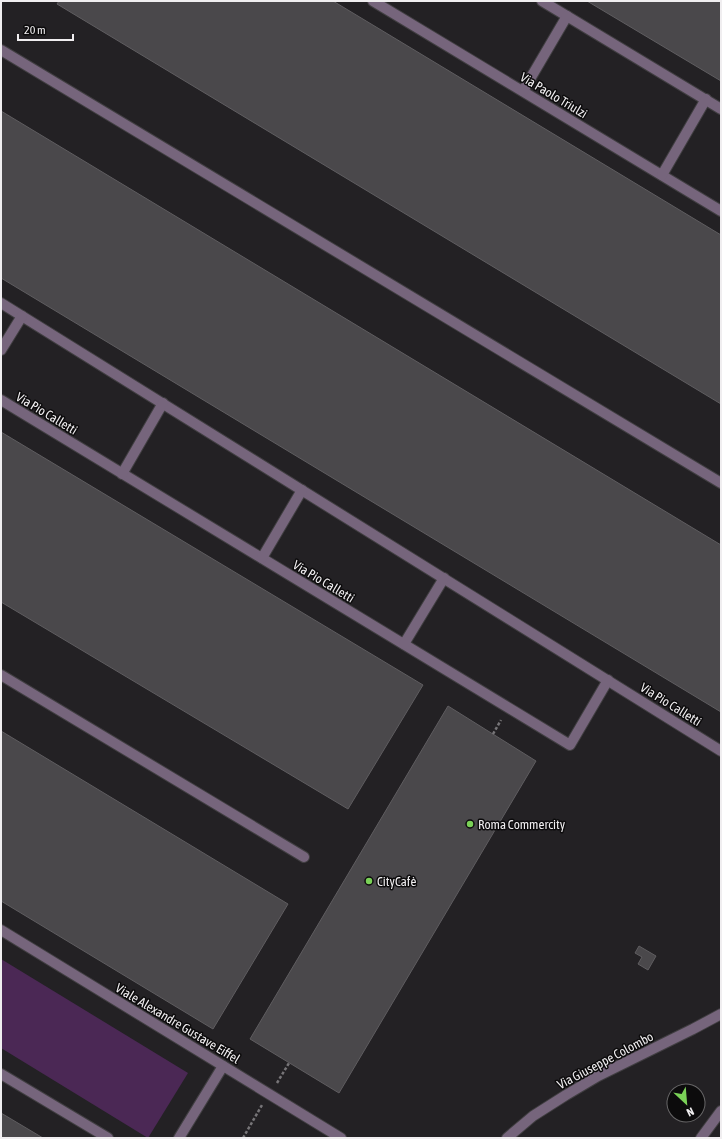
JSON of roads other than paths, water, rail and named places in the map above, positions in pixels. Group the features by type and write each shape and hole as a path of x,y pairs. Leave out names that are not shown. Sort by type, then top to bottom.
{"street":[{"path":"542,1 721,109"},
{"name":"Via Paolo Triulzi","path":"377,2 721,211"},
{"path":"523,91 567,16"},
{"path":"1,50 721,483"},
{"path":"662,175 706,99"},
{"name":"Via Pio Calletti","path":"1,303 721,751"},
{"path":"1,350 22,316"},
{"name":"Via Pio Calletti","path":"1,400 570,745 608,680"},
{"path":"122,474 163,403"},
{"path":"262,558 302,490"},
{"path":"404,644 444,578"},
{"path":"1,675 304,857"},
{"name":"Viale Alexandre Gustave Eiffel","path":"1,930 341,1138"},
{"name":"Via Giuseppe Colombo","path":"507,1138 533,1116 566,1094 598,1076 721,1014"},
{"path":"179,1138 223,1066"},
{"path":"1,1074 108,1138"},
{"path":"701,1138 721,1111"}],"place":[{"name":"Roma Commercity","path":"470,824"},
{"name":"CityCafè","path":"369,881"}]}
